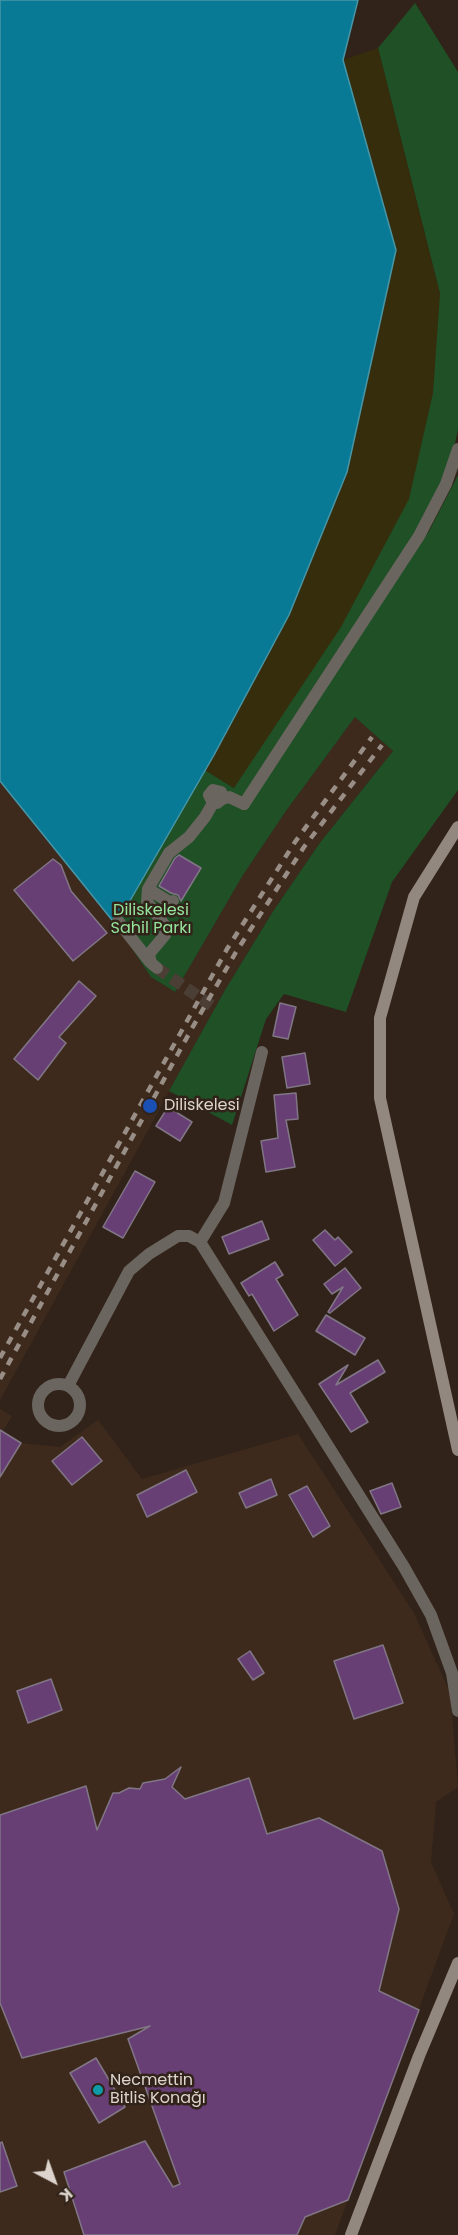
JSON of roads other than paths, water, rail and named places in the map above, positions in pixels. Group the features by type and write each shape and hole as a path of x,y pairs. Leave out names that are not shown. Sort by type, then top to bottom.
{"main road":[{"path":"458,827 414,897 380,1018 380,1098 458,1450"},
{"path":"351,2235 419,2056 458,1963"}],"street":[{"path":"118,921 154,965 150,951 163,938 166,927 149,914 148,889 169,853 184,843 218,801 233,798 244,804 419,536 446,484 458,449"},
{"path":"183,857 184,843"},
{"path":"148,889 171,903 173,901"},
{"path":"200,1242 224,1203 262,1052"},
{"path":"68,1386 129,1271 149,1254 178,1236 189,1236 200,1242 431,1615 452,1674 458,1710"}],"water":[{"path":"0,0 358,0 343,60 396,250 347,472 289,615 214,755 116,925 0,781"}],"tunnel":[{"path":"157,968 215,1008"}],"railway":[{"path":"0,1358 227,949 295,842 372,737"},
{"path":"0,1379 236,952 304,847 382,745"}],"place":[{"name":"Diliskelesi","path":"150,1106"},
{"name":"Necmettin Bitlis Konağı","path":"98,2090"}],"park label":[{"name":"Diliskelesi Sahil Parkı","path":"151,920"}]}
